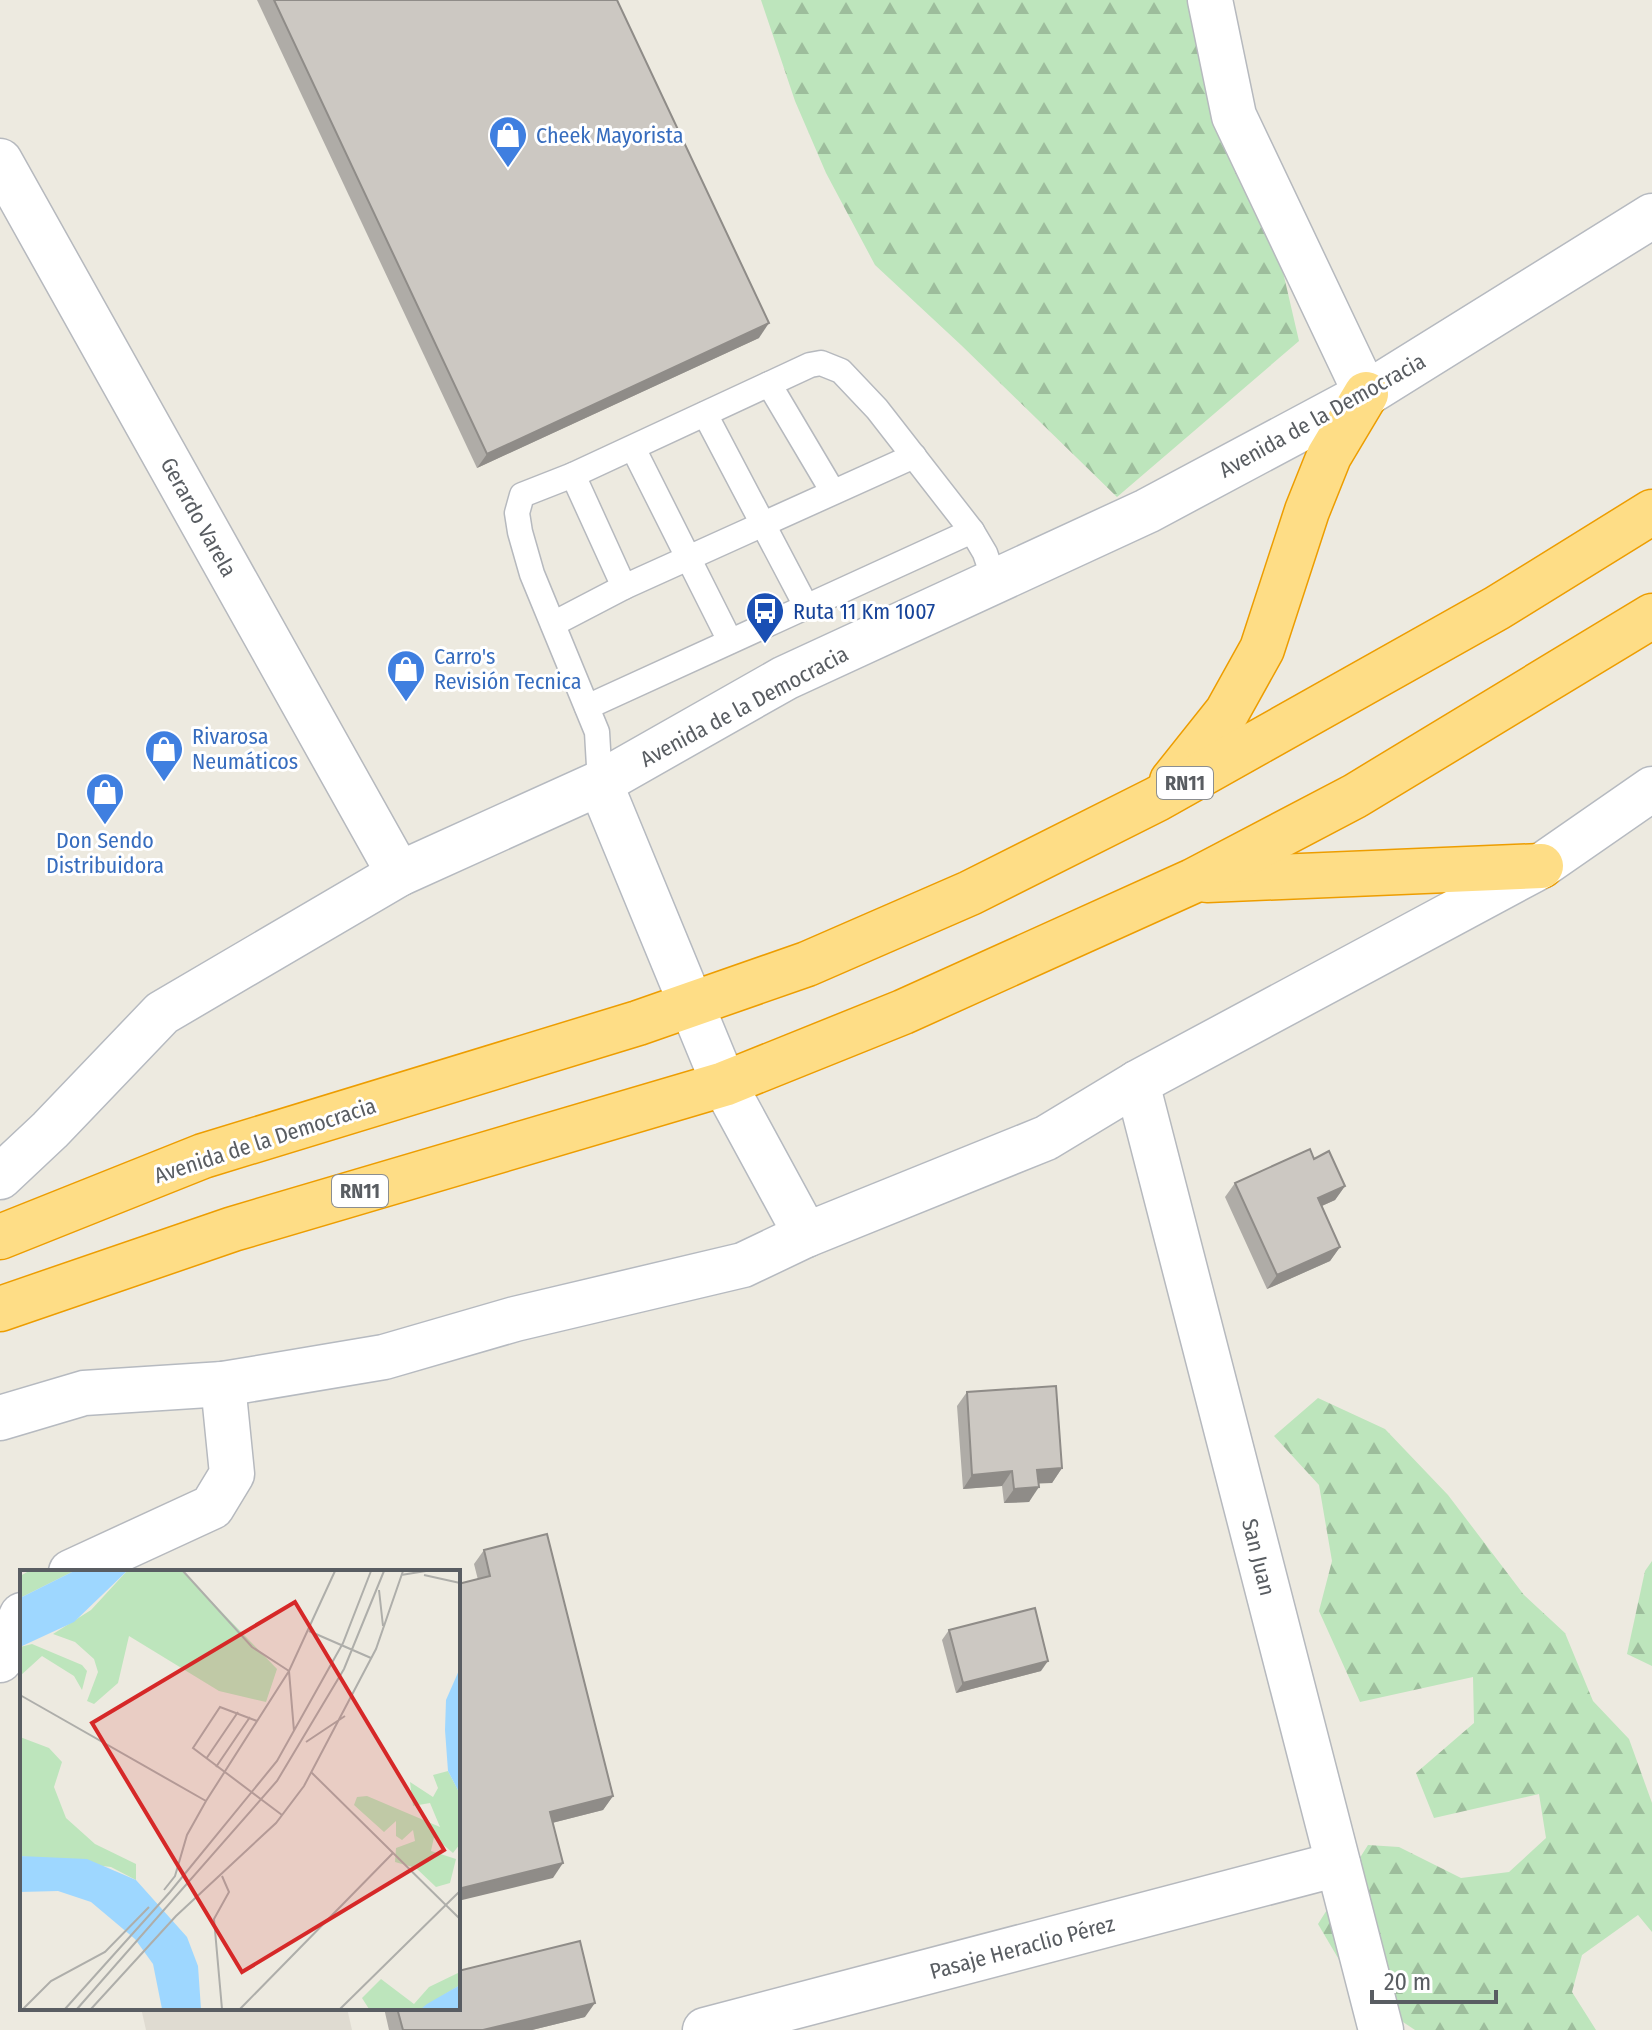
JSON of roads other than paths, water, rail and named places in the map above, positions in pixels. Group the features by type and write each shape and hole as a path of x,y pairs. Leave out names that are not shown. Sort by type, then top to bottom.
{"highway":[{"path":"1157,799 1227,712 1262,649 1329,456 1366,394"},
{"name":"Avenida de la Democracia","path":"0,1237 203,1156 692,1004 807,964 970,893 1157,799 1497,608 1652,512"},
{"name":"RN11","path":"0,1309 233,1229 724,1084 903,1012 1193,881 1355,796 1652,616"},
{"path":"1193,881 1541,866"}],"street":[{"path":"1210,0 1234,116 1366,394"},
{"name":"Gerardo Varela","path":"0,161 399,874"},
{"name":"Avenida de la Democracia","path":"0,1177 50,1130 162,1013 399,874 600,783 785,678 1147,511 1366,394 1645,233"},
{"path":"600,783 724,1084 806,1235"},
{"path":"0,1418 84,1393 223,1384 384,1357 515,1319 743,1265 806,1235 1046,1138 1137,1083 1541,866 1652,789"},
{"name":"San Juan","path":"1137,1083 1381,2030"},
{"path":"75,1570 212,1507 232,1474 223,1384"},
{"path":"0,1660 20,1619"},
{"name":"Pasaje Heraclio Pérez","path":"705,2030 1338,1864"}],"lane":[{"path":"600,783 597,732 532,574 517,513 522,495 633,448 810,365 821,363 841,371 877,409 972,531 985,553 995,582"},
{"path":"769,384 833,492"},
{"path":"705,414 806,606"},
{"path":"633,448 730,641"},
{"path":"553,624 624,587 914,456"},
{"path":"573,475 624,587"},
{"path":"587,707 972,531"}],"place":[{"name":"Cheek Mayorista","path":"508,169"},
{"name":"Ruta 11 Km 1007","path":"765,645"},
{"name":"Carro's Revisión Tecnica","path":"406,703"},
{"name":"Rivarosa Neumáticos","path":"164,783"},
{"name":"Don Sendo Distribuidora","path":"105,826"}]}
